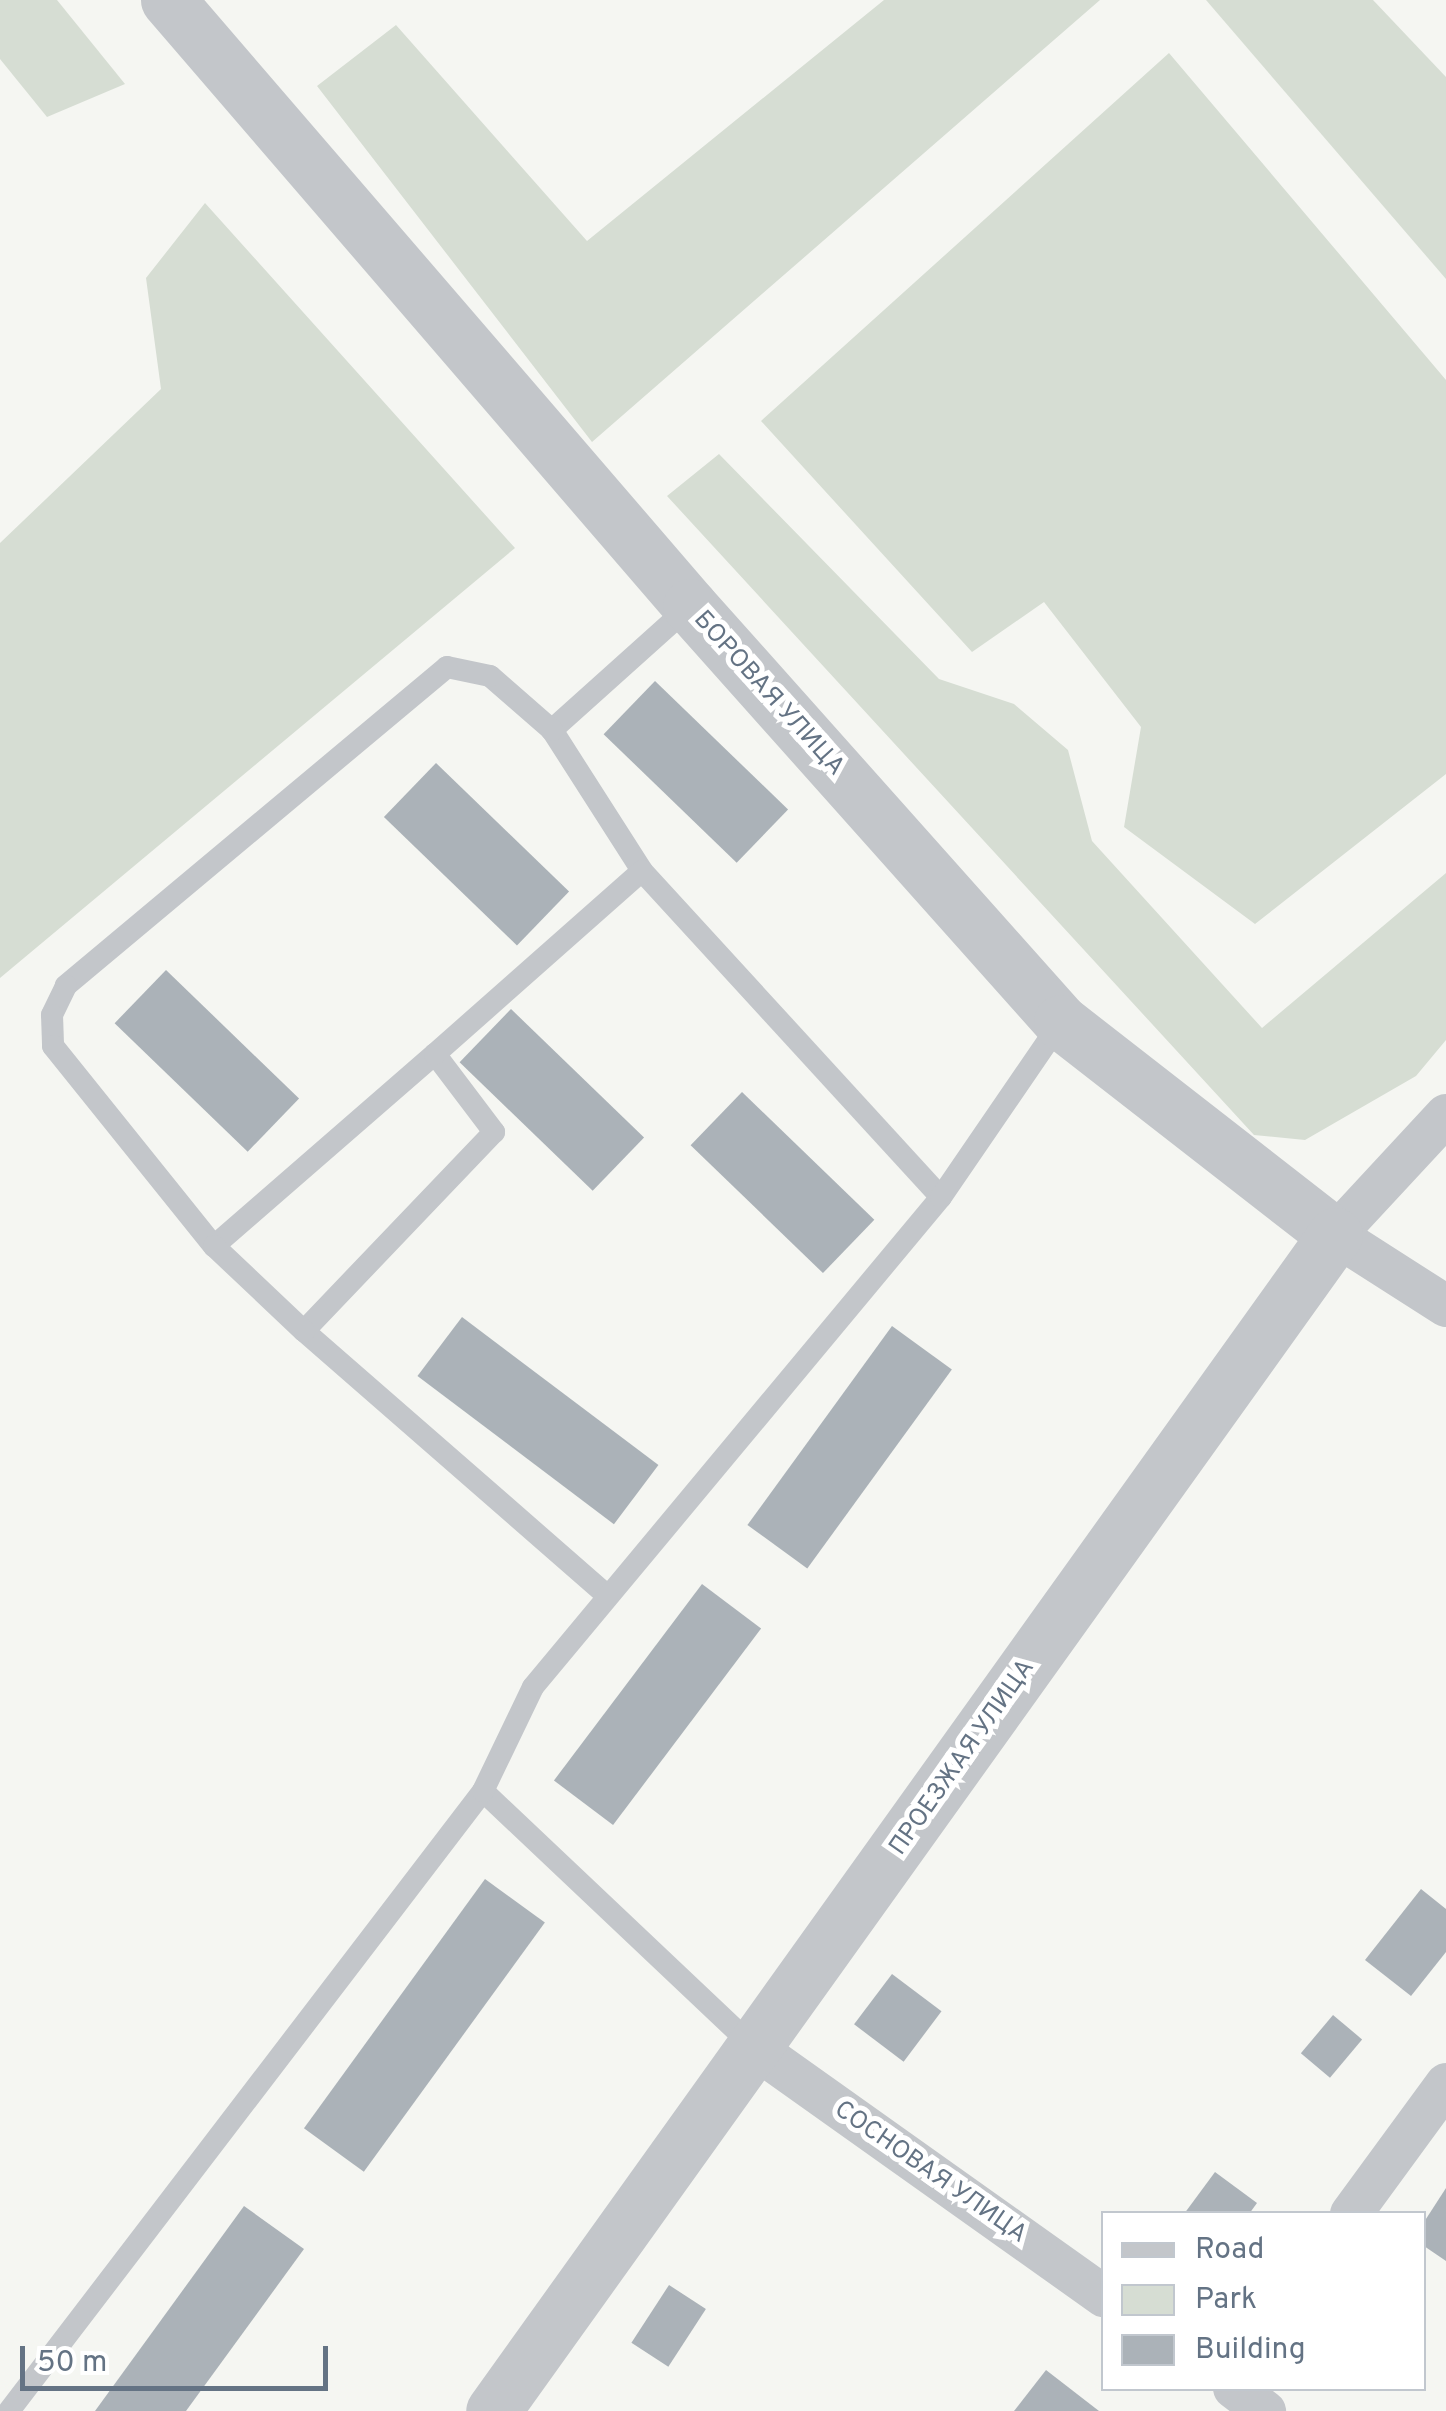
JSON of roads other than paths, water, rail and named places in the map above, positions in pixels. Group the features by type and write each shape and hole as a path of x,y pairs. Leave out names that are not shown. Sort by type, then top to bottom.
{"street":[{"name":"БОРОВАЯ УЛИЦА","path":"168,0 690,606 1061,1022 1335,1235 1446,1306"},
{"name":"ПРОЕЗЖАЯ УЛИЦА","path":"493,2411 756,2049 1335,1235 1446,1115"},
{"name":"СОСНОВАЯ УЛИЦА","path":"756,2049 1101,2294"},
{"path":"1354,2211 1446,2084"},
{"path":"1206,2411 1222,2391"},
{"path":"1238,2391 1265,2411"}],"lane":[{"path":"552,730 690,606"},
{"path":"608,1596 304,1331 214,1246 52,1046 52,1015 66,986 447,667 490,676 552,730 642,870 941,1196"},
{"path":"214,1246 642,870"},
{"path":"9,2411 482,1791 533,1687 941,1196 1061,1022"},
{"path":"304,1331 494,1132 435,1054"},
{"path":"482,1791 756,2049"},
{"path":"28,2411 34,2378"}]}
